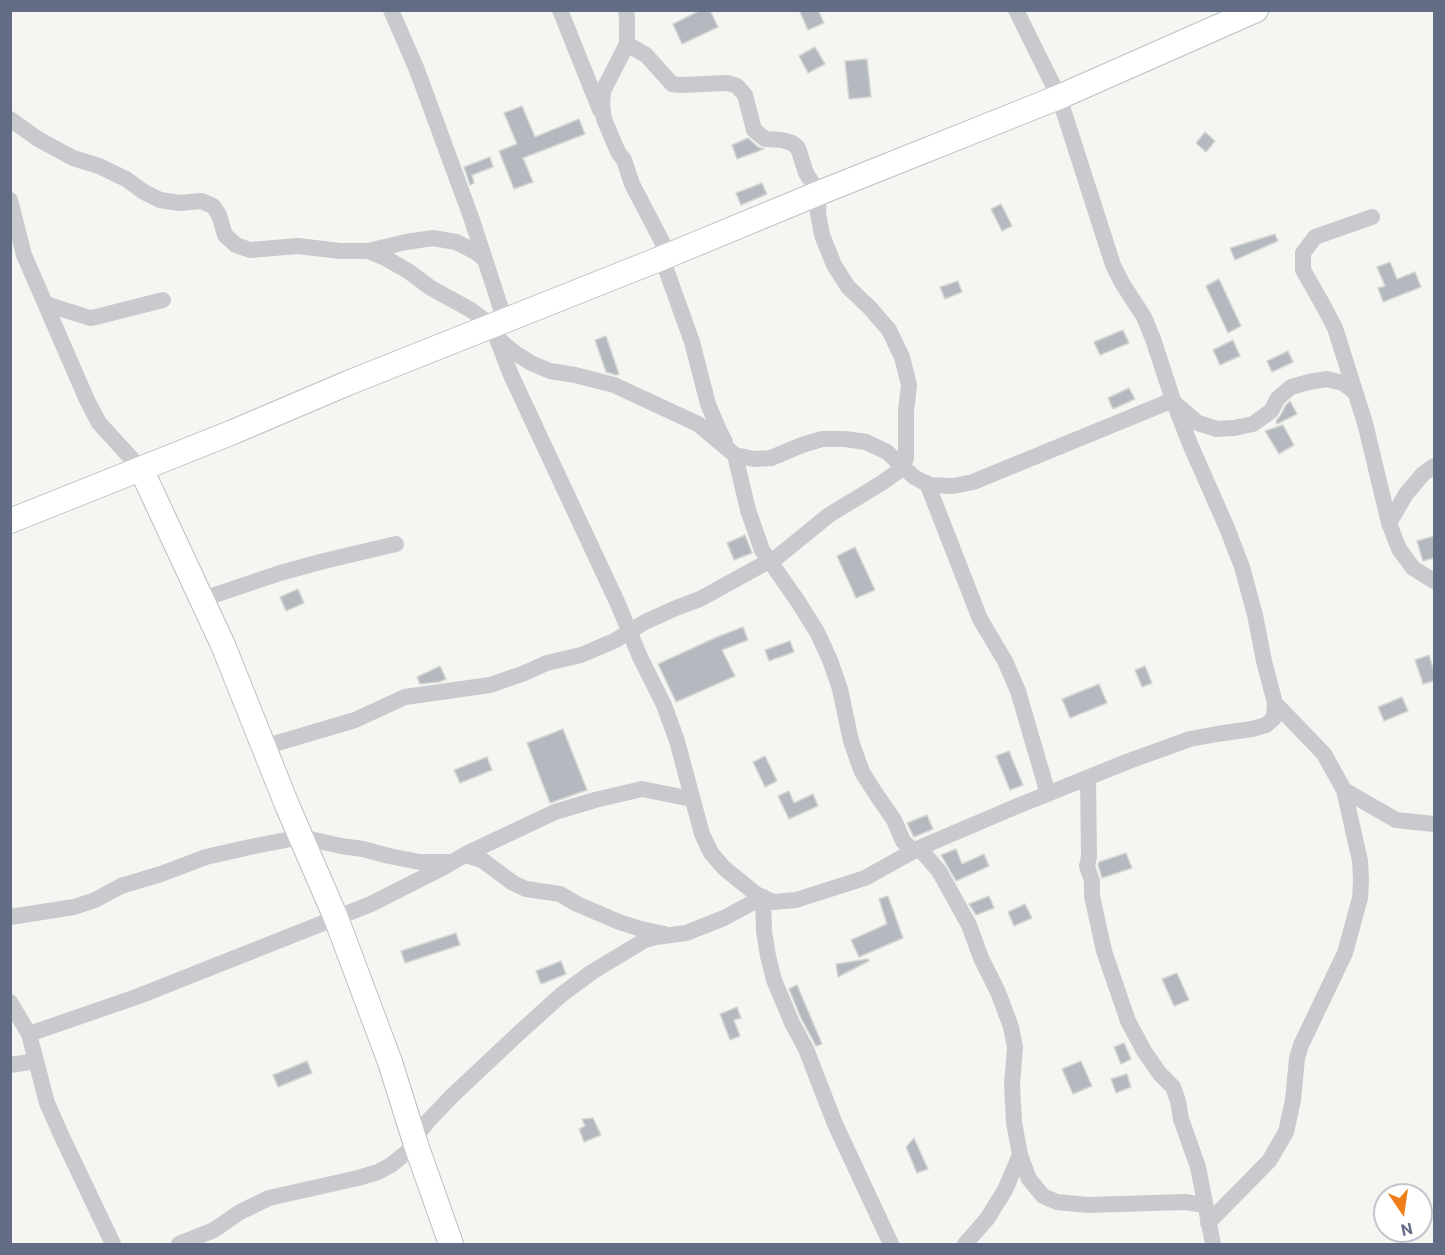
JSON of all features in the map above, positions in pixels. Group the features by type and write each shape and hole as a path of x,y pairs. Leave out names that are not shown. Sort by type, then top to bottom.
{"street":[{"path":"392,10 417,70 471,217 485,260 498,328 511,375 664,705 677,741 702,834 711,853 724,868 756,894 773,902 796,900 841,887 865,878 916,850 1129,761 1190,739 1266,725 1274,717 1275,703 1242,567 1190,444 1144,317 1122,284 1113,265 1059,97 1016,10"},
{"path":"560,10 618,152 624,160 632,184 666,257 708,404 732,453 762,550 817,632 830,660 840,688 851,741 862,771 894,820 903,841 939,871 963,915 998,992 1011,1027 1015,1047 1012,1085 1014,1122 1020,1155 1029,1179 1043,1196 1057,1202 1088,1205 1185,1202 1205,1205"},
{"path":"604,119 603,91 627,44 626,10"},
{"path":"10,521 233,432 348,383 498,328 819,193 1059,97 1256,10"},
{"path":"264,747 355,720 405,697 490,685 547,663 581,655 614,641 645,622 700,599 769,562 829,515 903,468 906,458 906,411 909,385 902,357 889,330 848,287 834,265 822,235 818,213 819,193 806,173 798,148 792,142 765,139 754,130 745,95 737,86 728,83 672,84 646,55 627,44"},
{"path":"10,119 38,139 73,158 99,166 126,179 160,200 180,203 201,201 213,206 219,215 225,235 236,245 250,250 298,246 340,251 368,251 433,238 456,242 476,252 485,260"},
{"path":"10,200 24,255 87,400 99,423 141,469 223,645 336,918 390,1062 451,1245"},
{"path":"1372,217 1315,237 1303,253 1303,270 1335,328 1365,423 1389,523 1399,549 1413,568 1434,581"},
{"path":"368,251 408,271 431,288 498,328 515,353 531,363 550,370 614,385 698,424 732,453 754,459 771,458 822,439 845,439 866,442 887,452 914,477 929,485 953,486 973,482 1173,400"},
{"path":"46,304 90,318 163,300"},
{"path":"1173,400 1198,423 1217,429 1253,424 1271,411 1278,398 1291,387 1309,382 1327,380 1342,382 1355,392"},
{"path":"1389,523 1406,494 1423,474 1434,466"},
{"path":"927,483 980,619 1005,661 1018,691 1048,794"},
{"path":"203,599 280,573 396,544"},
{"path":"1208,1223 1269,1161 1286,1132 1301,1045 1345,953 1360,898 1360,861 1344,790 1324,754 1275,703"},
{"path":"1088,778 1089,857 1087,866 1092,881 1092,896 1104,951 1128,1021 1155,1067 1173,1086 1179,1101 1181,1119 1198,1167 1213,1245"},
{"path":"28,1034 139,996 371,904 555,812 642,789 692,799"},
{"path":"1344,790 1396,820 1434,824"},
{"path":"10,917 74,907 95,900 121,886 206,857 301,837 420,861 459,858 482,860 513,883 526,889 560,894 619,922 673,935"},
{"path":"179,1245 214,1230 240,1212 269,1198 358,1178 391,1165 415,1142 428,1121 453,1095 561,995 591,972 645,940 686,933 724,918 763,897"},
{"path":"763,897 764,930 774,980 806,1049 835,1124 891,1245"},
{"path":"10,1002 28,1034 47,1103 113,1245"},
{"path":"10,1065 36,1061"},
{"path":"965,1245 987,1219 1005,1190 1020,1155"}],"building":[{"path":"701,10 710,10 718,27 682,44 673,24"},
{"path":"799,10 818,10 824,23 808,30"},
{"path":"815,47 825,64 808,73 799,56"},
{"path":"867,59 871,97 849,99 845,61"},
{"path":"522,106 535,137 579,119 585,134 523,158 533,182 514,189 499,151 517,144 504,113"},
{"path":"1205,132 1215,141 1206,152 1196,143"},
{"path":"748,138 764,149 737,159 732,145"},
{"path":"490,157 493,167 472,175 474,183 470,185 464,167"},
{"path":"762,183 767,194 741,205 736,193"},
{"path":"1001,204 1012,226 1002,231 991,209"},
{"path":"1275,234 1278,241 1235,260 1230,248"},
{"path":"1390,262 1397,279 1415,272 1421,287 1383,302 1378,288 1385,286 1377,267"},
{"path":"1219,279 1241,326 1228,333 1206,286"},
{"path":"958,281 962,292 945,299 940,287"},
{"path":"1123,330 1129,343 1100,355 1094,342"},
{"path":"606,336 619,374 616,375 606,372 595,340"},
{"path":"1233,340 1240,356 1220,365 1213,350"},
{"path":"1288,351 1293,362 1272,372 1267,361"},
{"path":"1129,388 1135,399 1113,409 1108,398"},
{"path":"1290,401 1297,414 1277,424 1276,421"},
{"path":"1283,425 1294,445 1279,454 1265,431"},
{"path":"745,535 752,553 734,560 727,543"},
{"path":"1434,536 1434,558 1423,561 1417,541"},
{"path":"855,547 875,590 856,598 837,556"},
{"path":"298,589 304,603 286,611 280,597"},
{"path":"743,627 748,640 722,650 735,676 676,702 658,664"},
{"path":"790,641 794,652 769,661 765,650"},
{"path":"1429,655 1434,671 1434,681 1423,684 1415,660"},
{"path":"440,666 446,679 420,684 417,677"},
{"path":"1145,666 1152,683 1142,687 1135,670"},
{"path":"1099,684 1107,703 1070,718 1062,699"},
{"path":"1402,697 1408,711 1384,721 1378,707"},
{"path":"563,729 587,790 550,803 527,743"},
{"path":"1009,751 1023,785 1010,790 996,756"},
{"path":"765,756 777,781 765,787 753,762"},
{"path":"487,757 492,770 460,783 454,770"},
{"path":"789,791 794,803 813,794 818,806 789,819 778,796"},
{"path":"927,815 933,829 914,837 907,823"},
{"path":"956,849 962,864 984,854 989,866 956,881 941,855"},
{"path":"1126,853 1132,868 1102,878 1099,862"},
{"path":"888,896 903,938 859,957 851,940 887,924 879,899"},
{"path":"989,896 994,908 976,915 969,904"},
{"path":"1025,904 1032,918 1014,926 1008,912"},
{"path":"456,933 460,945 405,963 401,951"},
{"path":"868,959 869,961 838,977 836,964"},
{"path":"561,961 566,974 541,984 536,971"},
{"path":"1177,973 1189,1000 1174,1006 1162,979"},
{"path":"797,985 822,1044 816,1046 801,1018 789,989"},
{"path":"737,1007 741,1018 734,1020 740,1036 730,1040 720,1014"},
{"path":"1124,1043 1131,1059 1121,1064 1114,1047"},
{"path":"307,1061 312,1073 278,1087 273,1075"},
{"path":"1081,1061 1092,1086 1073,1094 1062,1069"},
{"path":"1127,1074 1131,1087 1116,1093 1111,1079"},
{"path":"593,1118 601,1135 584,1142 579,1129 585,1126 582,1119"},
{"path":"914,1138 928,1169 917,1173 906,1147"}]}
